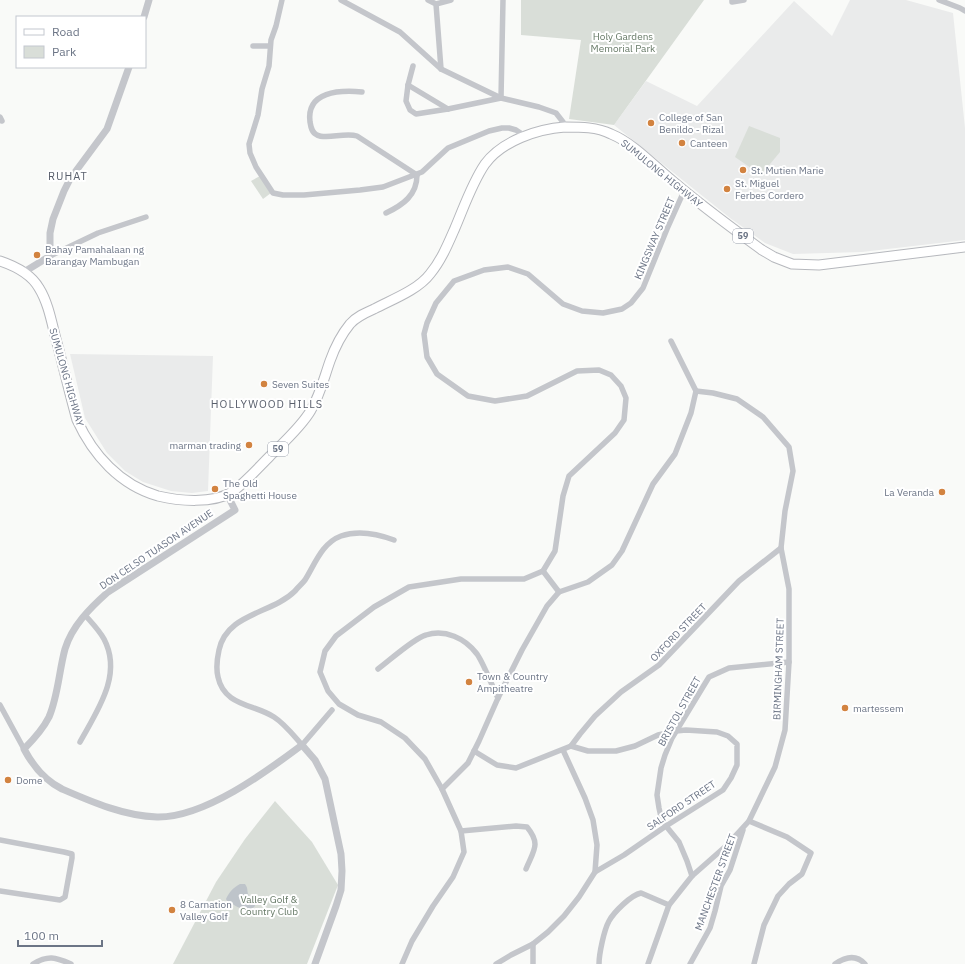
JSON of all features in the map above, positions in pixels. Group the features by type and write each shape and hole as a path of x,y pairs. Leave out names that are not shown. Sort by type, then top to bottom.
{"main road":[{"name":"SUMULONG HIGHWAY","path":"0,261 13,265 24,272 39,287 53,328 77,420 84,435 101,459 120,478 138,488 168,498 188,501 205,500 227,494 243,483 284,442 311,411 339,339 352,321 364,313 408,292 430,275 446,248 473,186 486,163 512,141 525,136 563,127 598,129 613,134 632,147 684,191 762,250 774,257 792,264 819,265 965,247"}],"street":[{"path":"144,16 149,0"},
{"path":"282,0 270,46 269,66 262,90 258,115 250,139 249,149 261,175 273,193 283,195 304,195 373,189 417,175 427,168 448,148 488,131 509,128 516,130 525,136"},
{"path":"341,0 400,32 441,68 501,98 539,107 556,113 563,122 563,127"},
{"path":"428,0 436,4 450,0"},
{"path":"501,98 503,0"},
{"path":"732,0 732,2 744,0"},
{"path":"939,0 965,11"},
{"path":"436,4 441,68"},
{"path":"253,46 270,46"},
{"path":"413,66 406,101 410,110 416,114 501,98"},
{"path":"50,256 50,233 53,219 64,191 70,180 106,129 129,68"},
{"path":"408,85 448,109"},
{"path":"362,92 331,93 317,100 312,106 310,112 311,127 313,132 321,136 346,134 357,136 417,175"},
{"path":"386,213 403,204 410,196 417,184 417,175"},
{"name":"KINGSWAY STREET","path":"543,571 555,551 562,496 569,476 615,433 624,420 626,398 621,386 611,375 599,370 576,371 527,396 495,402 468,396 437,374 427,357 424,334 427,323 436,303 454,281 484,270 508,267 528,274 563,304 582,311 603,313 622,309 631,303 643,288 684,191"},
{"path":"24,272 50,256 98,233 146,217"},
{"path":"442,789 468,762 522,650 547,606 559,592 588,582 612,565 622,551 653,484 675,454 691,413 696,391 671,341"},
{"name":"BIRMINGHAM STREET","path":"648,964 669,905 692,876 726,846 749,821 776,767 785,730 789,662 789,589 781,548 785,511 793,471 789,447 763,417 737,399 714,393 696,391"},
{"name":"DON CELSO TUASON AVENUE","path":"24,749 38,734 48,718 53,706 61,662 67,642 77,624 94,604 113,588 234,510 227,494"},
{"path":"315,964 341,890 341,854 325,779 315,760 275,717 235,701 228,696 222,688 218,678 218,655 220,643 228,630 240,620 293,593 304,581 322,551 332,540 350,534 382,535 394,540"},
{"name":"OXFORD STREET","path":"572,746 595,716 621,692 659,665 739,581 781,548"},
{"path":"402,964 412,941 426,917 453,878 464,852 461,831 442,789 425,759 405,738 381,722 358,715 339,704 328,692 320,672 325,651 336,636 374,607 409,587 461,579 524,579 543,571 559,592"},
{"path":"80,742 107,689 111,665 110,654 103,638 85,615"},
{"path":"378,669 424,635 452,635 470,646 477,654 498,698"},
{"name":"BRISTOL STREET","path":"692,876 679,842 666,826 661,817 658,795 665,755 676,730 709,677 730,668 789,662"},
{"path":"0,705 32,763 38,771 55,785 110,808 143,816 159,817 184,813 200,808 218,800 272,768 302,745 332,710"},
{"name":"SALFORD STREET","path":"572,746 588,751 616,751 635,746 658,735 676,730 717,732 728,736 737,744 737,765 731,778 722,790 624,855 595,872"},
{"path":"474,751 497,765 516,768 572,746"},
{"path":"496,964 533,944 548,932 564,916 579,897 595,872 597,845 593,820 586,798 563,750"},
{"path":"749,821 787,837 811,853 802,874 789,884 778,896 764,926 754,964"},
{"path":"461,831 516,826 527,827 534,836 536,846 526,869"},
{"name":"MANCHESTER STREET","path":"690,964 710,928 721,886 730,870 744,827"},
{"path":"0,840 72,854 65,897 60,900 0,891"},
{"path":"599,964 599,954 609,922 629,898 641,892 669,905"},
{"path":"533,944 533,964"},
{"path":"835,964 842,959 849,957 856,958 865,964"},
{"path":"33,964 45,958 58,958 71,964"}],"shaded area":[{"path":"850,0 906,0 953,13 965,128 965,240 862,252 793,254 765,243 730,218 614,125 646,81 697,106 794,1 832,36"},
{"path":"70,354 213,356 208,491 192,493 171,491 143,482 125,471 107,453 85,418"},
{"path":"240,884 245,884 247,887 248,894 255,906 252,909 248,910 241,908 227,901 226,899 232,890"}],"green space":[{"name":"Holy Gardens Memorial Park","path":"521,0 704,0 614,125 569,119 581,40 521,35"},
{"path":"749,126 780,138 780,152 761,175 735,157"},
{"path":"260,176 271,193 263,199 251,181"},
{"name":"Valley Golf & Country Club","path":"275,801 312,842 338,885 307,964 173,964 216,882 245,839"}],"place":[{"name":"College of San Benildo - Rizal","path":"651,123"},
{"name":"Canteen","path":"682,143"},
{"name":"St. Mutien Marie","path":"743,170"},
{"name":"St. Miguel Ferbes Cordero","path":"727,189"},
{"name":"Bahay Pamahalaan ng Barangay Mambugan","path":"37,255"},
{"name":"Seven Suites","path":"264,384"},
{"name":"marman trading","path":"249,445"},
{"name":"The Old Spaghetti House","path":"215,489"},
{"name":"La Veranda","path":"942,492"},
{"name":"Town & Country Ampitheatre","path":"469,682"},
{"name":"martessem","path":"845,708"},
{"name":"Dome","path":"8,780"},
{"name":"8 Carnation Valley Golf","path":"172,910"}],"district":[{"name":"RUHAT","path":"68,176"},
{"name":"HOLLYWOOD HILLS","path":"267,404"}]}
